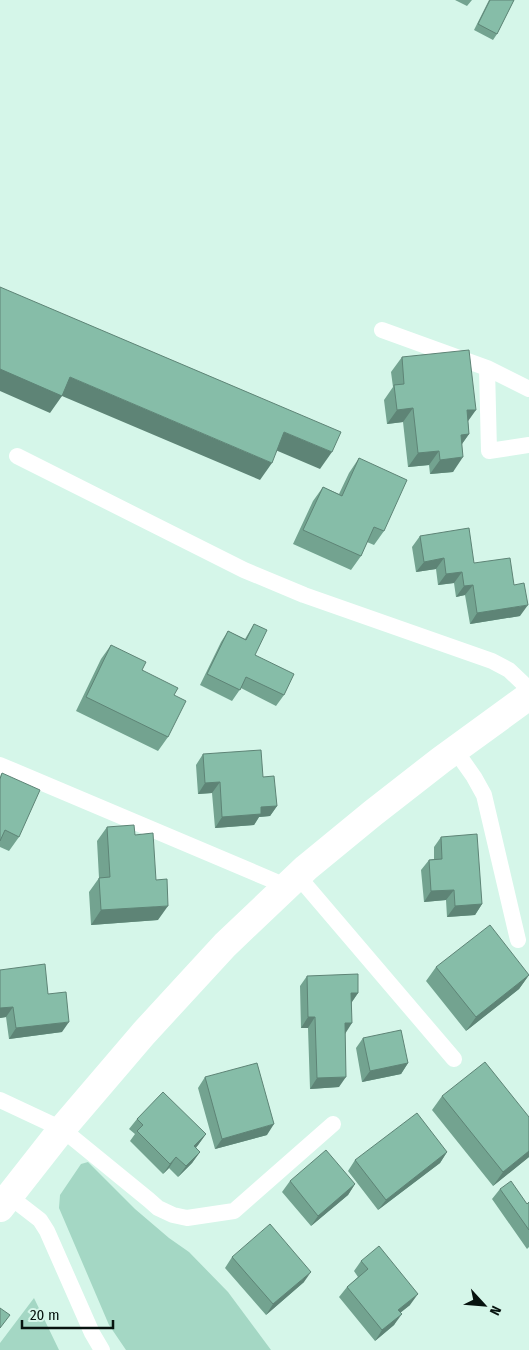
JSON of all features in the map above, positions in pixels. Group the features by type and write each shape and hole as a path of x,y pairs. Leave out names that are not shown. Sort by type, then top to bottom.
{"street":[{"path":"5,1202 62,1129 144,1033 225,945 292,881 373,813 529,696"}],"lane":[{"path":"382,330 487,368 529,389"},
{"path":"487,368 489,451 529,445"},
{"path":"17,456 244,570 304,595 492,661 508,670 529,688"},
{"path":"455,750 484,795 518,940"},
{"path":"0,765 292,881 454,1059"},
{"path":"0,1100 62,1129 158,1208 173,1215 187,1218 234,1211 333,1124"},
{"path":"5,1202 40,1220 47,1231 92,1333 102,1350"}],"green space":[{"path":"88,1162 135,1209 169,1238 189,1252 228,1292 271,1350 126,1350 109,1325 59,1208 60,1195 81,1164"},
{"path":"34,1298 59,1350 0,1350 0,1343"}],"building":[{"path":"490,0 514,0 497,34 478,24"},
{"path":"0,287 341,432 332,452 284,432 272,463 70,377 62,396 0,369"},
{"path":"469,350 476,410 467,410 469,434 461,435 463,457 440,460 439,451 418,453 413,408 397,410 394,385 404,384 402,357"},
{"path":"359,458 407,480 384,531 374,527 361,556 303,530 323,487 342,496"},
{"path":"469,528 474,563 510,558 514,585 524,583 528,605 477,613 473,585 464,586 462,572 446,574 444,558 424,562 420,536"},
{"path":"254,624 267,630 255,655 294,674 284,695 246,677 240,690 207,674 228,631 246,640"},
{"path":"111,645 146,662 142,670 178,688 174,695 186,701 168,737 86,697"},
{"path":"261,750 263,777 274,776 277,806 261,807 261,814 222,817 220,782 205,783 203,754"},
{"path":"2,773 40,790 19,837 5,830 0,841 0,779"},
{"path":"134,825 135,835 153,833 156,880 167,879 168,906 101,910 99,878 110,877 107,827"},
{"path":"477,834 482,904 455,906 454,890 431,891 429,860 442,859 441,837"},
{"path":"490,925 529,975 476,1017 436,967"},
{"path":"45,964 48,994 66,992 69,1022 16,1028 13,1007 0,1008 0,970"},
{"path":"358,974 358,993 351,993 352,1023 345,1023 346,1077 317,1078 315,1017 308,1017 307,976"},
{"path":"401,1030 408,1063 370,1071 363,1038"},
{"path":"485,1062 529,1117 529,1151 503,1172 442,1096"},
{"path":"257,1063 274,1124 222,1139 205,1077"},
{"path":"163,1092 206,1134 194,1146 200,1152 186,1166 176,1157 170,1164 137,1131 143,1125 137,1119"},
{"path":"417,1113 447,1152 386,1200 355,1160"},
{"path":"326,1150 355,1184 318,1216 290,1181"},
{"path":"511,1181 527,1204 529,1202 529,1230 500,1189"},
{"path":"270,1224 311,1272 273,1304 232,1257"},
{"path":"379,1246 418,1294 398,1310 402,1314 382,1330 347,1287 368,1269 361,1261"},
{"path":"0,1308 10,1315 0,1328"}]}
